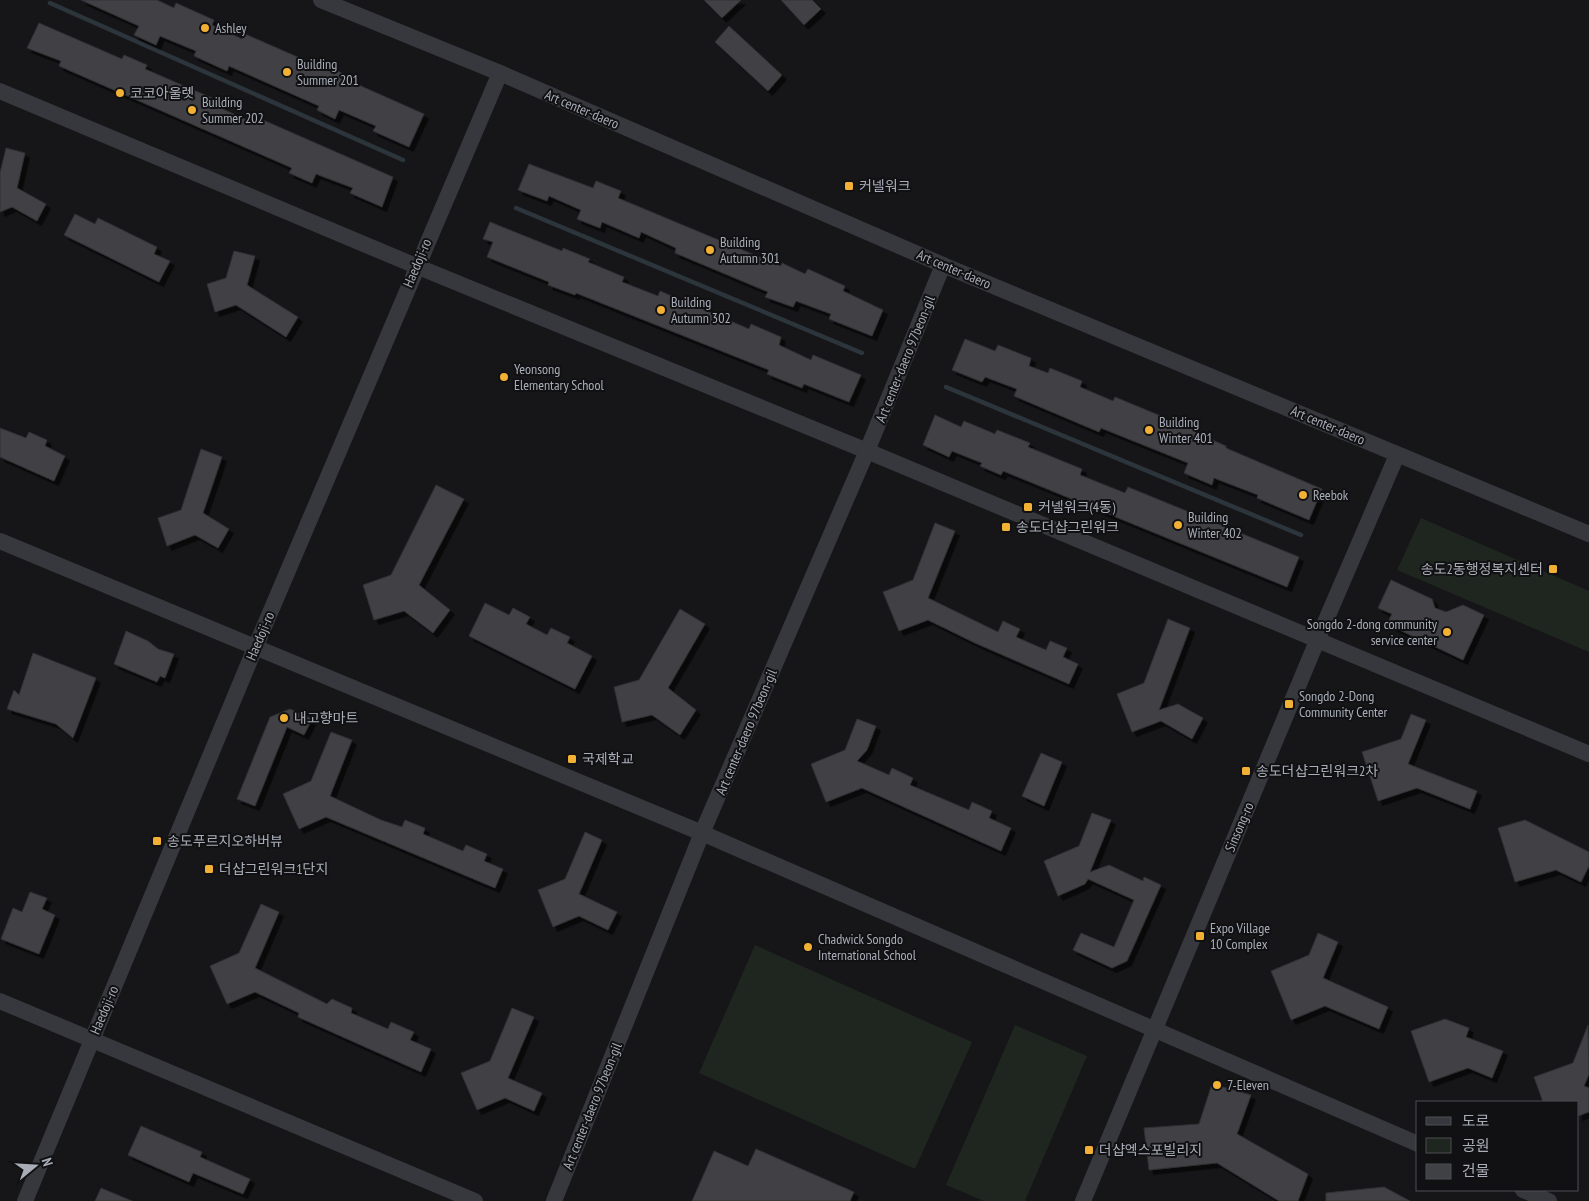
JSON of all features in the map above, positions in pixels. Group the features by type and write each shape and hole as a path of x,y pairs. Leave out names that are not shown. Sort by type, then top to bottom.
{"street":[{"name":"Art center-daero","path":"321,0 500,73 943,265 1589,534"},
{"name":"Haedoji-ro","path":"25,1201 255,648 416,266 500,73"},
{"path":"0,91 416,266 867,451 1589,754"},
{"name":"Art center-daero 97beon-gil","path":"554,1201 702,834 867,451 943,265"},
{"name":"Sinsong-ro","path":"1084,1201 1317,641 1397,455"},
{"path":"0,540 702,834 1416,1143"},
{"path":"0,1002 475,1201"},
{"path":"1525,1191 1549,1201"}],"green space":[{"path":"1421,518 1589,591 1589,652 1397,570"},
{"path":"755,945 972,1042 915,1169 699,1073"},
{"path":"1015,1025 1087,1056 1025,1201 984,1201 946,1185"}],"building":[{"name":"Building Summer 201","path":"81,0 157,0 174,8 176,3 214,20 212,25 242,39 245,34 334,73 335,70 353,78 352,82 424,114 409,147 373,131 376,126 339,110 335,119 317,110 319,106 229,66 227,71 194,56 196,51 160,36 156,45 134,35 139,26"},
{"path":"704,0 741,0 722,18"},
{"path":"781,0 812,0 821,9 804,25"},
{"name":"Building Summer 202","path":"39,23 122,59 124,55 147,65 145,69 212,98 210,103 251,122 254,116 393,177 382,207 350,193 353,188 316,174 312,183 289,173 292,168 59,66 61,61 27,48"},
{"path":"729,26 782,75 768,91 715,42"},
{"path":"6,148 25,153 17,188 46,204 37,221 12,207 0,212 0,173"},
{"name":"Building Autumn 301","path":"529,164 593,188 596,181 621,191 618,198 781,266 782,263 805,274 808,269 845,286 843,291 883,310 872,336 829,319 831,314 796,301 793,307 765,297 768,292 675,253 676,248 641,232 639,238 602,222 600,228 577,219 581,210 549,196 547,201 518,190"},
{"path":"75,214 95,224 98,218 157,247 154,254 170,261 159,282 64,235"},
{"name":"Building Autumn 302","path":"490,222 562,251 563,248 590,259 588,262 624,277 622,282 658,296 660,291 749,329 751,324 781,337 779,345 811,360 813,355 861,375 849,402 804,384 802,388 767,374 769,370 576,293 575,295 548,285 549,282 487,257 493,242 483,239"},
{"path":"234,251 255,256 247,285 298,317 286,337 236,305 215,312 207,284 226,278"},
{"name":"Building Winter 401","path":"965,339 995,351 998,345 1031,358 1029,366 1048,373 1050,368 1082,381 1080,387 1113,401 1115,397 1202,433 1201,435 1226,446 1226,448 1322,489 1309,520 1257,498 1258,495 1214,478 1212,485 1184,473 1188,463 1101,428 1099,432 1014,396 1017,389 985,377 982,382 952,370"},
{"name":"Building Winter 402","path":"935,415 961,427 964,421 995,434 997,430 1030,443 1028,447 1082,469 1080,475 1125,493 1128,487 1299,557 1287,587 1003,471 1001,475 980,466 982,463 952,451 949,457 923,445"},
{"path":"0,428 26,438 29,432 47,440 45,446 65,456 54,481 0,457"},
{"path":"201,449 222,457 203,513 229,529 218,548 195,535 167,546 158,518 181,510"},
{"path":"436,485 464,499 419,585 450,610 433,633 404,611 374,620 363,585 391,575"},
{"path":"935,523 955,531 928,598 998,632 1003,621 1020,629 1016,637 1046,650 1050,641 1067,648 1063,657 1078,664 1069,684 975,643 928,620 899,631 883,592 913,580"},
{"path":"1391,580 1432,599 1435,608 1446,612 1463,605 1484,615 1463,660 1387,624 1392,614 1378,608"},
{"path":"485,603 509,615 513,608 530,617 526,624 547,635 551,628 570,637 567,643 592,656 575,689 469,636"},
{"path":"680,609 705,624 668,688 696,710 680,735 652,715 622,722 614,687 639,680"},
{"path":"1168,619 1190,628 1159,710 1178,704 1203,718 1192,739 1161,721 1132,732 1117,694 1144,683"},
{"path":"126,631 148,641 158,649 174,654 165,678 160,676 157,682 114,664"},
{"path":"33,653 96,678 73,738 56,724 7,709 14,690 19,695"},
{"path":"290,709 312,719 304,735 287,727 255,806 237,799 270,717"},
{"path":"1411,714 1426,720 1408,764 1477,791 1470,809 1417,788 1378,801 1362,752 1401,739"},
{"path":"857,719 876,726 867,750 857,761 889,775 892,768 913,778 910,785 969,810 972,802 992,811 989,818 1011,828 1001,851 862,788 826,802 811,764 845,750"},
{"path":"331,732 352,740 330,796 381,820 402,827 405,820 425,828 423,834 463,851 466,845 487,854 484,861 503,869 495,888 326,817 299,829 283,794 311,781"},
{"path":"1041,753 1062,762 1044,806 1022,796"},
{"path":"1092,813 1111,820 1090,872 1109,865 1143,881 1144,877 1161,885 1127,961 1112,968 1073,950 1081,933 1114,947 1134,900 1088,879 1085,884 1058,896 1044,861 1079,846"},
{"path":"1525,820 1589,852 1589,866 1581,882 1556,870 1515,882 1498,828"},
{"path":"585,832 602,840 579,894 617,912 608,930 579,916 553,927 538,890 565,879"},
{"path":"30,892 47,898 42,909 55,915 39,954 1,939 13,908 22,912"},
{"path":"261,904 279,912 255,968 327,1004 332,999 352,1008 351,1013 388,1029 391,1022 414,1032 410,1040 431,1049 421,1072 298,1017 299,1013 255,992 227,1004 210,966 239,953"},
{"path":"1318,933 1338,942 1323,978 1388,1007 1379,1029 1325,1006 1291,1020 1271,971 1309,955"},
{"path":"512,1008 534,1017 508,1078 542,1093 534,1111 505,1098 477,1110 461,1073 490,1061"},
{"path":"1445,1019 1469,1028 1466,1037 1503,1051 1492,1078 1468,1068 1429,1082 1411,1031"},
{"path":"1588,1025 1589,1074 1584,1086 1589,1088 1589,1112 1579,1116 1579,1101 1543,1101 1534,1077 1573,1063"},
{"path":"1212,1084 1251,1095 1237,1134 1308,1174 1298,1201 1279,1201 1217,1163 1149,1170 1144,1128 1199,1124"},
{"path":"141,1126 202,1152 200,1157 250,1179 243,1194 193,1173 189,1182 128,1155"},
{"path":"756,1149 854,1192 850,1201 692,1201 714,1151 748,1166"},
{"path":"1384,1187 1410,1201 1326,1201 1326,1193"},
{"path":"101,1188 132,1201 95,1201"}],"waterway":[{"path":"50,3 403,160"},
{"path":"516,208 862,353"},
{"path":"946,387 1301,535"}],"place":[{"name":"Ashley","path":"205,28"},
{"name":"Building Summer 201","path":"287,72"},
{"name":"코코아울렛","path":"120,93"},
{"name":"Building Summer 202","path":"192,110"},
{"name":"커넬워크","path":"849,186"},
{"name":"Building Autumn 301","path":"710,250"},
{"name":"Building Autumn 302","path":"661,310"},
{"name":"Yeonsong Elementary School","path":"504,377"},
{"name":"Building Winter 401","path":"1149,430"},
{"name":"Reebok","path":"1303,495"},
{"name":"커넬워크(4동)","path":"1028,507"},
{"name":"Building Winter 402","path":"1178,525"},
{"name":"송도더샵그린워크","path":"1006,527"},
{"name":"송도2동행정복지센터","path":"1553,569"},
{"name":"Songdo 2-dong community service center","path":"1447,632"},
{"name":"Songdo 2-Dong Community Center","path":"1289,704"},
{"name":"내고향마트","path":"284,718"},
{"name":"국제학교","path":"572,759"},
{"name":"송도더샵그린워크2차","path":"1246,771"},
{"name":"송도푸르지오하버뷰","path":"157,841"},
{"name":"더샵그린워크1단지","path":"209,869"},
{"name":"Expo Village 10 Complex","path":"1200,936"},
{"name":"Chadwick Songdo International School","path":"808,947"},
{"name":"7-Eleven","path":"1217,1085"},
{"name":"더샵엑스포빌리지","path":"1089,1150"}]}
